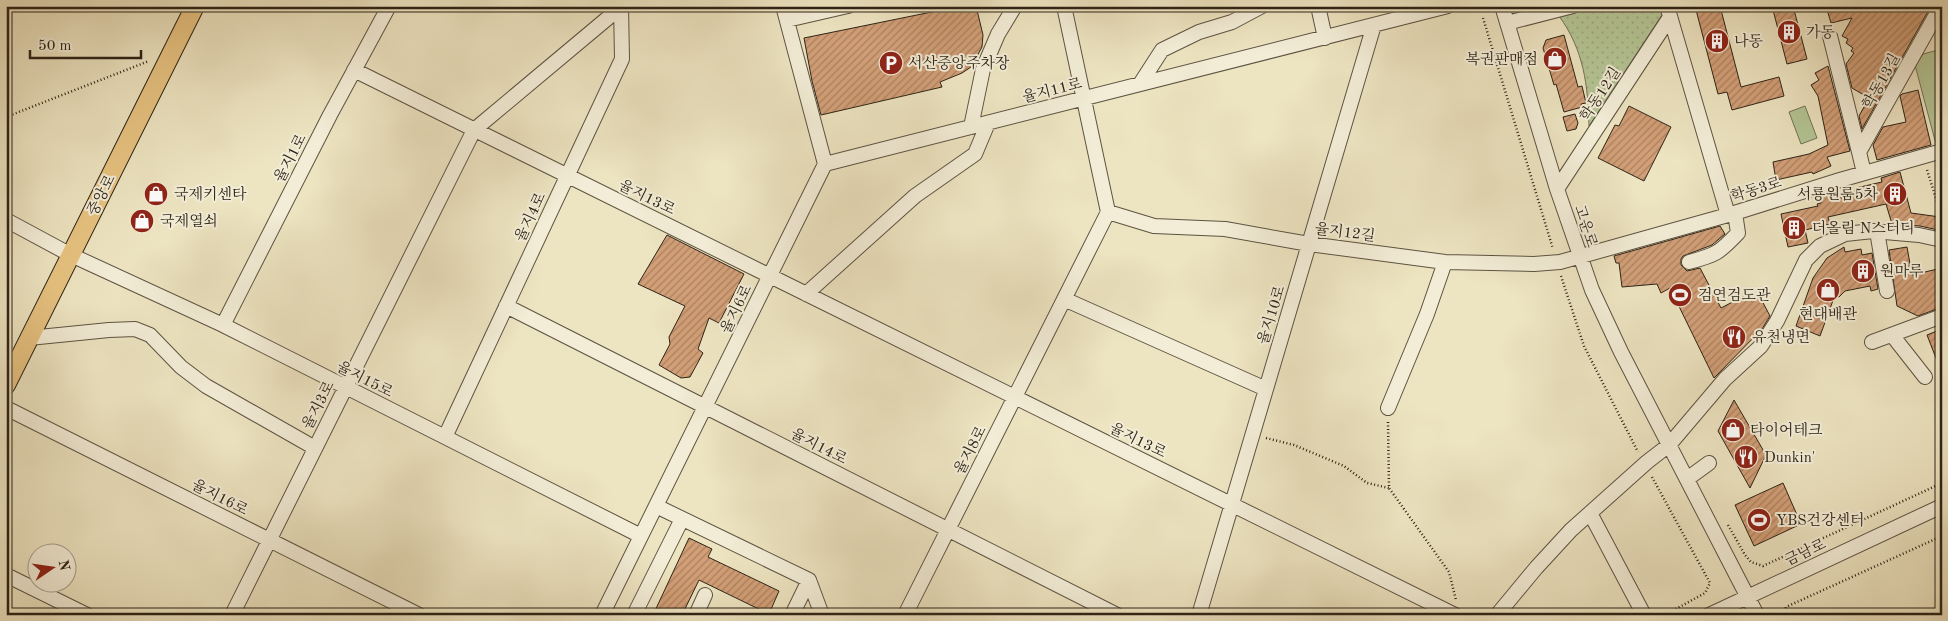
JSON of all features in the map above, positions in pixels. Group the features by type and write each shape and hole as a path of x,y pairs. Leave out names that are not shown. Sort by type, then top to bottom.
{"main road":[{"name":"중앙로","path":"6,385 195,6"}],"street":[{"name":"율지1로","path":"223,325 354,70 389,6"},
{"path":"474,130 621,6"},
{"name":"율지4로","path":"445,437 622,59 621,6"},
{"path":"783,6 825,164"},
{"path":"787,20 848,6"},
{"path":"971,127 983,69 998,34 1014,6"},
{"path":"1064,6 1108,212"},
{"path":"1140,84 1162,50 1199,32 1232,22 1262,6"},
{"path":"1318,6 1325,38"},
{"name":"율지11로","path":"825,164 1325,38 1420,10 1448,6"},
{"name":"고운로","path":"1502,6 1579,257 1611,332 1757,615"},
{"path":"1507,23 1573,6"},
{"name":"학동13길","path":"1859,152 1941,6"},
{"path":"1668,12 1738,233 1720,251 1711,256 1689,262"},
{"name":"학동12길","path":"1557,189 1668,12"},
{"name":"율지10로","path":"1199,615 1374,25"},
{"path":"1830,36 1864,173"},
{"name":"율지13로","path":"354,70 1232,504 1456,610"},
{"path":"806,294 915,196 975,154 988,123"},
{"name":"율지3로","path":"232,615 474,130"},
{"name":"학동3로","path":"1579,257 1942,151"},
{"name":"율지6로","path":"602,615 825,164"},
{"name":"율지12길","path":"1108,212 1154,226 1225,229 1309,244 1445,262 1534,264 1560,262 1579,257"},
{"name":"율지8로","path":"905,615 1108,212"},
{"name":"율지15로","path":"6,220 71,255 223,325 641,536"},
{"path":"1497,615 1571,530 1647,462 1669,445 1725,379 1765,341 1778,321 1801,270 1813,252 1820,246 1837,237 1854,232 1877,231 1919,235 1942,240"},
{"path":"1877,231 1887,292"},
{"path":"1388,408 1428,314 1445,262"},
{"path":"1064,299 1266,389"},
{"name":"율지14로","path":"506,306 1117,615"},
{"path":"1872,342 1942,316"},
{"path":"29,338 136,329 150,335 181,367 206,386 315,448"},
{"path":"1892,335 1925,377"},
{"name":"율지16로","path":"6,408 420,615"},
{"path":"1687,479 1709,463"},
{"path":"656,506 809,580 822,615"},
{"name":"금남로","path":"1709,615 1942,506"},
{"path":"1590,513 1644,615"},
{"path":"634,615 682,519"},
{"path":"6,575 85,614"},
{"path":"792,615 809,580"},
{"path":"696,615 705,595"}],"path":[{"path":"1483,18 1553,250"},
{"path":"6,117 172,51"},
{"path":"1922,157 1939,208 1942,209"},
{"path":"1559,270 1584,346 1639,454"},
{"path":"1388,408 1389,488 1449,572 1456,610"},
{"path":"1252,434 1294,445 1344,466 1367,484 1389,488"},
{"path":"1650,473 1710,583 1705,594 1674,610"},
{"path":"1725,519 1745,555 1751,562 1763,566 1942,483"},
{"path":"1784,615 1786,607 1942,536"}],"green space":[{"path":"1599,6 1660,6 1662,15 1589,126 1586,83 1583,69 1574,42 1559,16"},
{"path":"1942,49 1942,147 1937,148 1915,65 1923,54"},
{"path":"1805,106 1817,138 1801,144 1789,112"}],"building":[{"name":"서산중앙주차장","path":"961,6 976,6 983,35 982,47 971,67 940,82 942,87 821,115 804,38"},
{"name":"나동","path":"1695,6 1720,6 1741,87 1779,77 1784,96 1732,110 1727,92 1718,94"},
{"name":"가동","path":"1772,6 1793,6 1807,59 1787,64"},
{"path":"1826,6 1931,6 1862,129 1859,116 1869,98 1852,88 1846,64 1854,53 1851,51 1853,48 1846,43 1848,39 1842,36 1852,18 1831,23"},
{"path":"1564,35 1578,87 1582,86 1586,103 1581,104 1582,107 1564,112 1543,48 1546,40"},
{"path":"1828,66 1850,151 1827,157 1831,166 1813,174 1812,172 1776,180 1773,162 1809,154 1828,145 1818,96 1811,85 1819,80 1815,73"},
{"path":"1918,90 1931,145 1877,160 1873,145 1883,127 1906,122 1900,96"},
{"path":"1629,106 1671,127 1644,181 1598,158 1615,125 1619,126"},
{"path":"1575,114 1578,123 1576,129 1567,131 1563,117"},
{"path":"1900,172 1911,213 1940,217 1938,230 1920,226 1892,224 1886,204 1828,217 1830,224 1805,230 1808,243 1788,247 1781,214 1818,206 1817,204 1821,203 1820,197 1835,193 1836,199 1854,195 1856,188 1882,182 1881,178"},
{"path":"1720,226 1725,234 1712,245 1683,256 1681,265 1687,271 1700,268 1721,308 1748,294 1751,301 1760,297 1770,316 1762,329 1714,378 1670,288 1661,293 1657,284 1622,287 1619,263 1616,263 1614,256"},
{"path":"667,235 744,274 719,323 709,318 698,349 703,353 690,377 681,378 659,365 670,344 669,337 685,306 638,284"},
{"name":"현대배관","path":"1844,247 1845,252 1861,249 1862,255 1872,253 1878,289 1871,291 1870,286 1845,291 1839,297 1835,295 1820,336 1796,326 1813,278 1827,258"},
{"path":"1907,247 1912,275 1942,268 1942,307 1918,316 1897,306 1889,250"},
{"path":"1942,329 1942,371 1941,371 1927,335"},
{"path":"1734,400 1766,455 1750,488 1718,431"},
{"path":"1783,483 1801,524 1754,546 1735,505"},
{"path":"689,538 712,549 708,557 779,591 769,614 699,580 682,615 653,615"}],"place":[{"name":"가동","path":"1789,32"},
{"name":"나동","path":"1717,41"},
{"name":"복권판매점","path":"1555,59"},
{"name":"서산중앙주차장","path":"891,63"},
{"name":"국제키센타","path":"156,194"},
{"name":"서룡원룸5차","path":"1895,194"},
{"name":"국제열쇠","path":"142,221"},
{"name":"더올림 N스터디","path":"1794,228"},
{"name":"원마루","path":"1863,271"},
{"name":"현대배관","path":"1828,290"},
{"name":"검연검도관","path":"1680,295"},
{"name":"유천냉면","path":"1734,337"},
{"name":"타이어테크","path":"1733,430"},
{"name":"Dunkin'","path":"1746,457"},
{"name":"YBS건강센터","path":"1759,520"}]}
